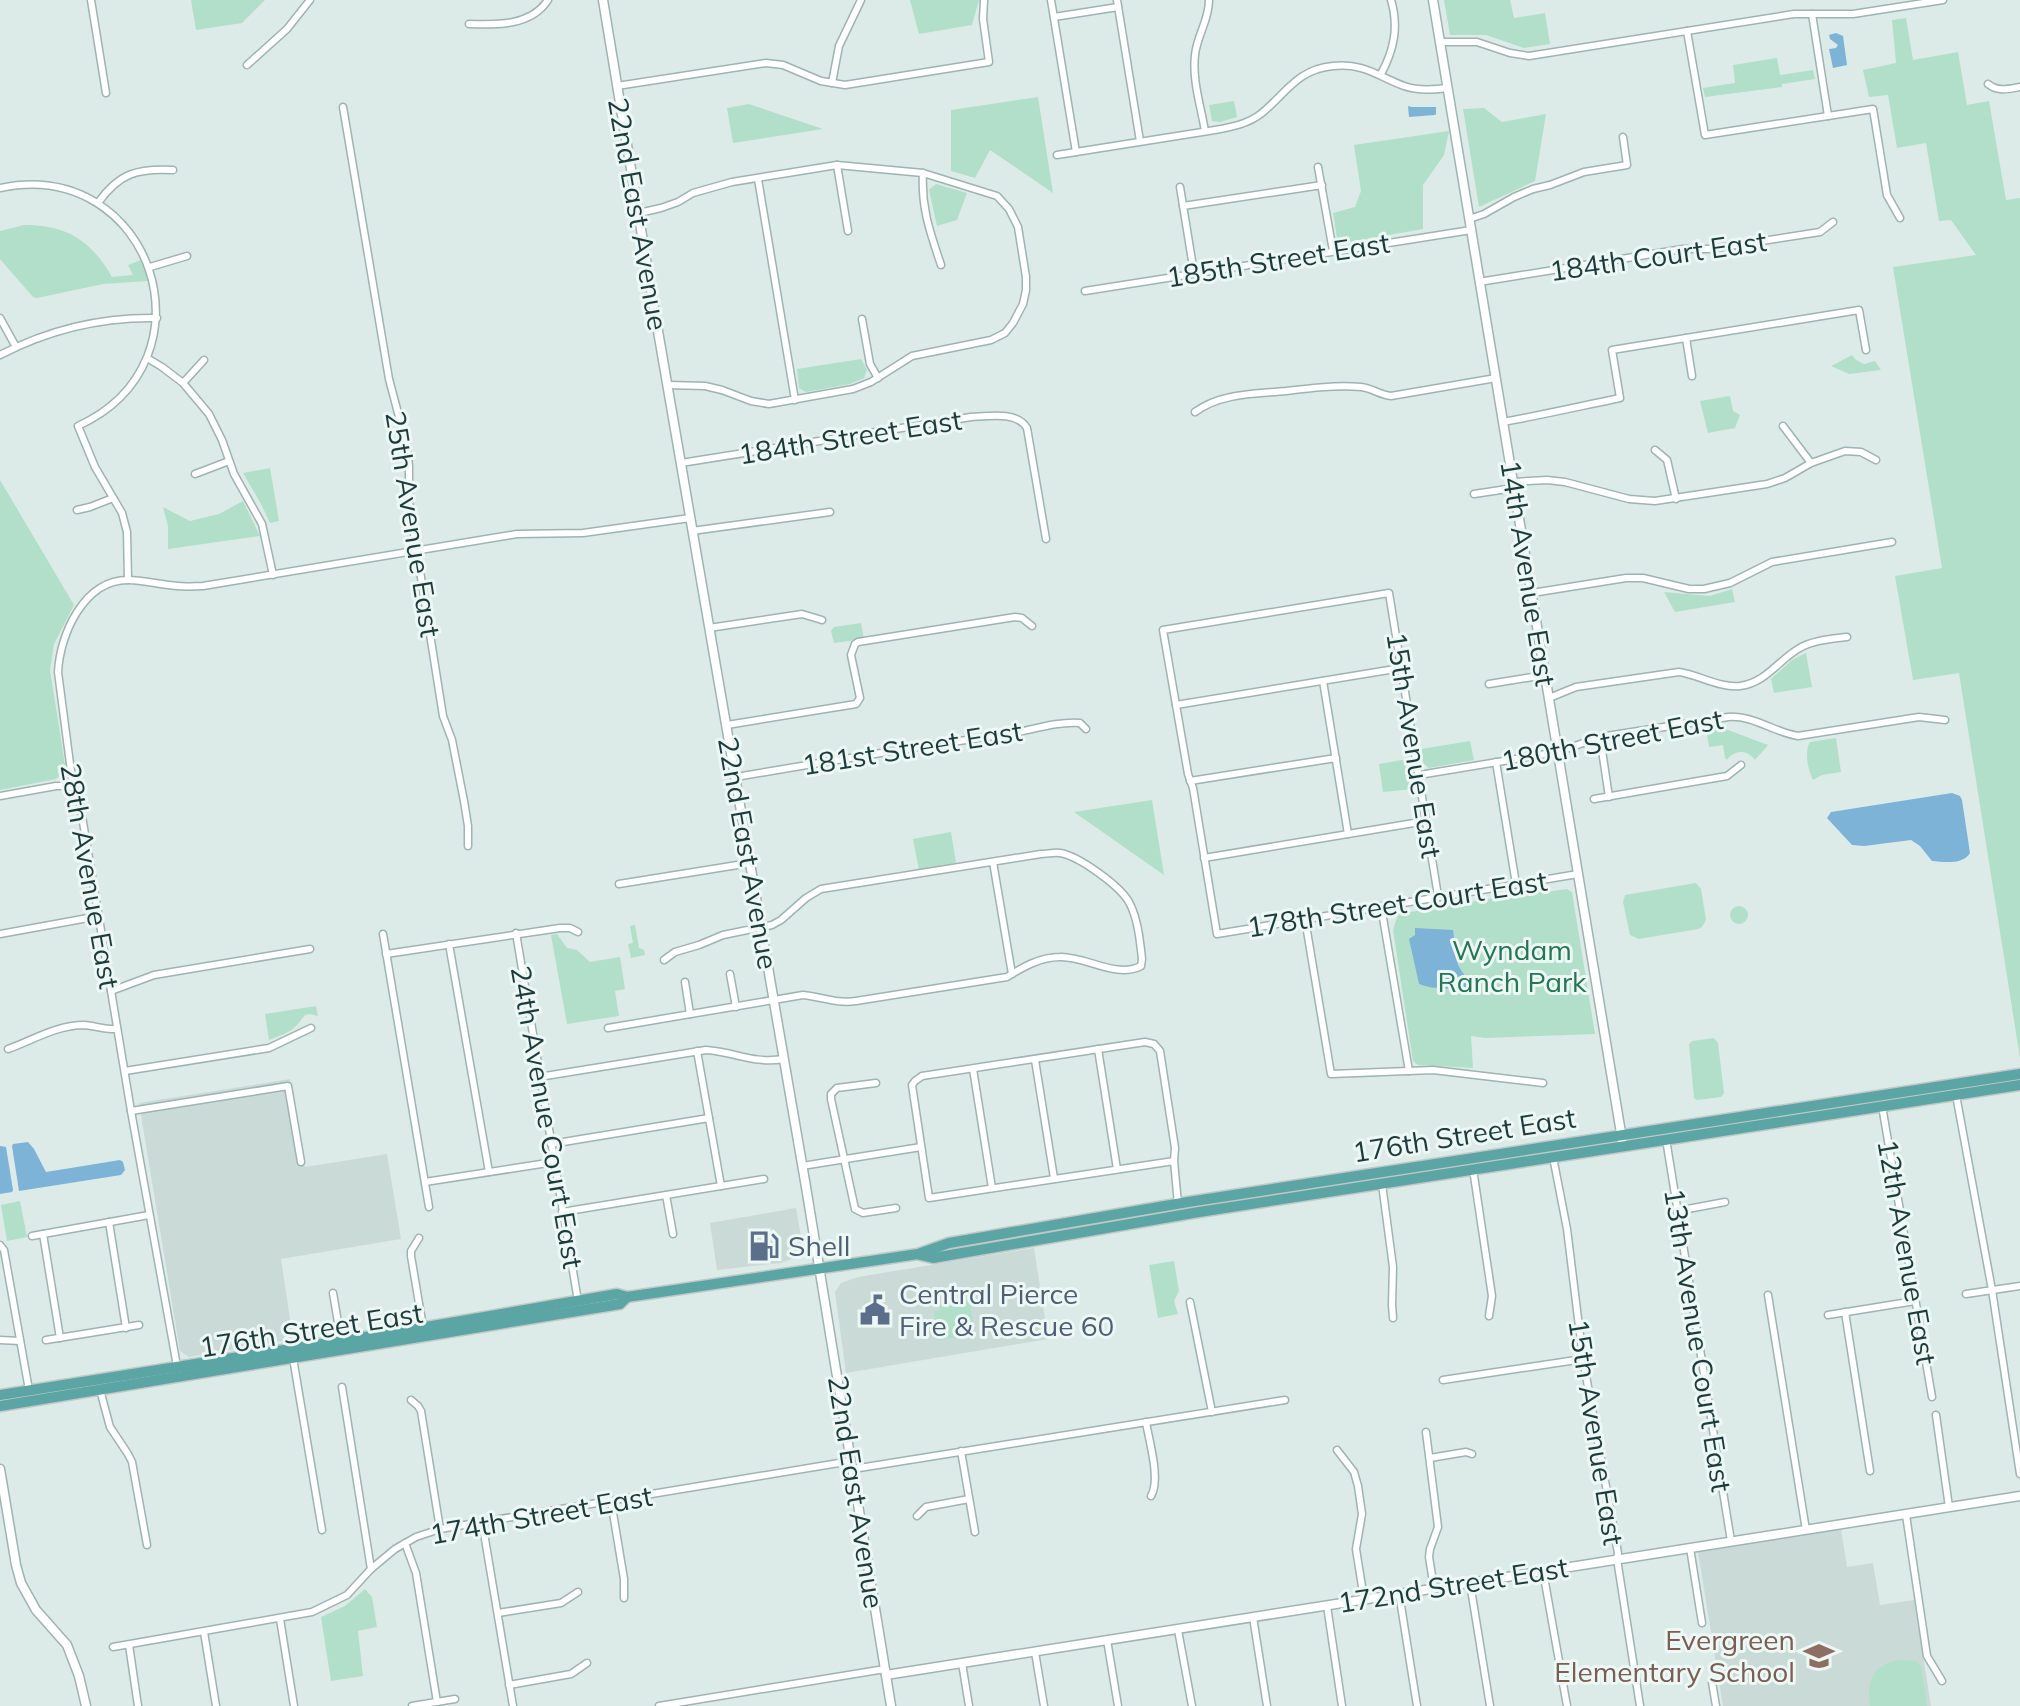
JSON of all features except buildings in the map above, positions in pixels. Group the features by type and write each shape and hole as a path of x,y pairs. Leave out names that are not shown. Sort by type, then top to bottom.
{"main road":[{"name":"176th Street East","path":"0,1395 617,1294 627,1297 819,1270 918,1254 949,1243 1178,1204 1622,1140 1745,1116 2016,1074"},
{"path":"1956,1095 1962,1089 2002,1082 2016,1074"},
{"name":"176th Street East","path":"918,1254 933,1258 1382,1184 1422,1171 1473,1169 1553,1157 1622,1140 1666,1139 2020,1085"},
{"path":"1666,1139 1672,1133 1735,1122 1745,1116"},
{"path":"1199,1212 1206,1206 1243,1200 1254,1192"},
{"path":"1126,1225 1139,1217 1173,1211 1178,1204"},
{"name":"176th Street East","path":"0,1406 620,1304 627,1297"},
{"path":"382,1343 386,1337 432,1330 429,1326"},
{"path":"133,1384 139,1378 174,1372 177,1366"}],"street":[{"path":"91,0 106,93"},
{"path":"247,65 287,29 310,0"},
{"path":"469,24 521,21 532,16 548,0"},
{"name":"22nd East Avenue","path":"603,0 891,1706"},
{"path":"832,83 839,46 861,0"},
{"path":"617,86 766,63 783,65 821,81 845,85 989,62 983,19 984,0"},
{"path":"1051,0 1076,152"},
{"path":"1205,131 1194,57 1209,13 1209,0"},
{"path":"1381,74 1395,35 1391,0"},
{"name":"14th Avenue East","path":"1433,0 1622,1140"},
{"path":"1440,42 1477,42 1529,56 1794,14 1853,14 1893,4 1943,0"},
{"path":"1054,17 1118,3 1140,141"},
{"path":"1812,14 1828,116"},
{"path":"1687,31 1705,135 1873,109 1887,195 1900,218"},
{"path":"1057,155 1239,125 1262,113 1299,77 1317,69 1347,65 1363,67 1412,88 1447,88"},
{"path":"1988,84 1999,89 2020,87"},
{"name":"25th Avenue East","path":"343,107 389,379 407,447 409,502 443,716 452,740 468,826 468,846"},
{"path":"1469,219 1533,189 1584,172 1627,165 1623,137"},
{"path":"639,213 732,182 837,165 923,173 997,196 1009,209 1018,227 1026,290 1023,304 1005,333 991,340 912,356 878,378 853,389 769,404 705,386 668,385"},
{"path":"837,165 848,231"},
{"path":"1318,167 1333,251"},
{"path":"98,203 112,186 127,175 146,170 173,170"},
{"path":"923,173 925,214 941,265"},
{"path":"758,179 795,400"},
{"path":"0,188 25,184 51,186 76,192 98,203 131,233 150,267 157,318 147,358 123,395 102,414 78,426 95,467 122,513 127,532 128,580 192,586 517,534 583,533 690,518"},
{"path":"1183,206 1322,185"},
{"path":"1180,187 1194,273"},
{"name":"184th Court East","path":"1479,282 1683,249 1720,248 1820,232 1833,222"},
{"name":"185th Street East","path":"1085,291 1471,230"},
{"path":"150,267 187,256"},
{"path":"1503,422 1620,398 1612,350 1859,310 1866,350"},
{"path":"0,318 16,347"},
{"path":"0,355 55,331 92,322 157,318"},
{"path":"862,319 870,364 878,378"},
{"path":"1686,338 1692,376"},
{"path":"147,358 183,383 209,414 262,524 273,575"},
{"path":"183,383 204,360"},
{"path":"1195,412 1217,400 1241,395 1333,386 1365,387 1391,396 1496,378"},
{"name":"184th Street East","path":"681,463 971,417 1009,417 1026,424 1046,539"},
{"path":"1783,426 1811,463"},
{"path":"1655,450 1667,460 1676,499"},
{"path":"1474,494 1547,480 1584,486 1629,499 1655,501 1767,484 1837,453 1854,450 1876,460"},
{"path":"195,474 229,461"},
{"path":"77,510 113,498"},
{"path":"692,531 830,512"},
{"path":"1532,593 1626,578 1704,589 1730,583 1772,562 1892,542"},
{"name":"28th Avenue East","path":"128,580 99,588 88,597 63,643 58,672 72,779 68,786 79,798 177,1366"},
{"name":"15th Avenue East","path":"1176,705 1163,630 1389,593 1438,896"},
{"path":"709,628 802,614 822,620"},
{"path":"727,725 856,704 860,698 851,655 858,642 1015,617 1032,626"},
{"path":"1549,698 1576,687 1679,672 1729,686 1750,684 1801,647 1847,637"},
{"path":"1401,668 1176,705 1204,858 1426,821"},
{"path":"1489,684 1545,675"},
{"path":"1323,681 1348,834"},
{"name":"180th Street East","path":"1419,775 1558,752 1600,737 1737,716 1754,719 1798,736 1919,717 1945,720"},
{"name":"181st Street East","path":"736,777 1068,723 1080,723 1086,729"},
{"path":"1600,737 1609,797"},
{"path":"1190,781 1336,758"},
{"path":"1496,762 1516,884"},
{"path":"1594,799 1727,776 1741,765"},
{"path":"0,796 68,786"},
{"path":"608,1028 803,995 831,1002 856,1001 1007,977 1043,959 1060,957 1116,969 1137,968 1141,966 1141,951 1130,902 1120,890 1076,859 1060,853 821,889 772,925 723,935 676,951 664,960"},
{"name":"178th Street Court East","path":"1204,858 1217,934 1578,874"},
{"path":"993,862 1012,974"},
{"path":"619,884 750,863"},
{"path":"1381,906 1409,1071"},
{"path":"0,934 99,916"},
{"path":"1305,919 1331,1074 1446,1071 1543,1083"},
{"path":"386,954 516,933 560,928 578,932"},
{"name":"24th Avenue Court East","path":"516,933 578,1301"},
{"path":"383,934 429,1207"},
{"path":"449,944 489,1172"},
{"path":"111,991 154,975 310,949"},
{"path":"730,974 736,1007"},
{"path":"685,982 690,1014"},
{"path":"8,1049 56,1030 83,1025 117,1029"},
{"path":"125,1071 269,1048 311,1028"},
{"path":"1174,1161 929,1198 912,1088 922,1076 1145,1042 1154,1044 1160,1051 1175,1148 1178,1204"},
{"path":"1098,1049 1117,1169"},
{"path":"697,1051 721,1186"},
{"path":"539,1077 697,1051 716,1051 758,1061 784,1059"},
{"path":"1035,1060 1054,1178"},
{"path":"973,1069 992,1188"},
{"path":"876,1083 841,1088 833,1092 831,1099 855,1209 863,1213 896,1208"},
{"path":"131,1111 288,1086 301,1162"},
{"path":"1956,1095 1992,1290 2020,1474"},
{"name":"12th Avenue East","path":"1882,1106 1932,1397"},
{"path":"551,1144 709,1118"},
{"name":"13th Avenue Court East","path":"1666,1139 1731,1541"},
{"path":"802,1166 921,1147"},
{"name":"15th Avenue East","path":"1553,1157 1567,1229 1583,1359 1618,1553 1640,1706"},
{"path":"425,1182 554,1162"},
{"path":"1473,1169 1492,1296 1489,1316"},
{"path":"562,1212 764,1179"},
{"path":"1382,1184 1393,1267 1393,1318"},
{"path":"666,1195 673,1234"},
{"path":"1677,1211 1725,1202"},
{"path":"32,1236 149,1215"},
{"path":"109,1222 126,1328"},
{"path":"43,1234 60,1338"},
{"path":"419,1238 411,1256 429,1326"},
{"path":"2,1247 29,1390"},
{"path":"1966,1294 2020,1286"},
{"path":"333,1293 341,1340"},
{"path":"1768,1295 1806,1530"},
{"path":"1828,1315 1915,1301"},
{"path":"1190,1302 1212,1412"},
{"path":"1845,1312 1870,1471"},
{"path":"46,1340 139,1325"},
{"path":"0,1340 20,1341"},
{"path":"293,1358 322,1530"},
{"path":"1443,1380 1583,1359"},
{"path":"342,1387 371,1569"},
{"path":"100,1390 110,1427 132,1462 147,1545"},
{"path":"411,1400 421,1411 440,1529"},
{"name":"174th Street East","path":"113,1647 312,1612 347,1595 371,1569 405,1543 440,1529 1285,1400"},
{"path":"1936,1415 1949,1507"},
{"path":"1146,1422 1156,1482 1151,1496"},
{"path":"1426,1432 1438,1527 1429,1557 1434,1588"},
{"path":"1337,1450 1351,1467 1358,1486 1362,1514 1356,1549 1364,1599"},
{"path":"961,1451 975,1532"},
{"path":"1430,1458 1466,1452 1472,1454"},
{"path":"0,1469 21,1583 36,1610 67,1645 86,1706"},
{"name":"172nd Street East","path":"659,1706 1178,1630 2020,1496"},
{"path":"917,1516 926,1507 969,1499"},
{"path":"611,1501 624,1579 624,1598"},
{"path":"1906,1515 1927,1656 1942,1681"},
{"path":"482,1521 513,1706"},
{"path":"405,1543 416,1573 437,1702"},
{"path":"1690,1548 1702,1623"},
{"path":"1543,1571 1567,1706"},
{"path":"1470,1583 1490,1706"},
{"path":"498,1613 561,1603 578,1592"},
{"path":"1399,1593 1417,1706"},
{"path":"1327,1606 1342,1706"},
{"path":"1253,1617 1267,1706"},
{"path":"280,1619 294,1706"},
{"path":"1178,1630 1192,1706"},
{"path":"204,1632 216,1706"},
{"path":"1107,1640 1118,1706"},
{"path":"129,1645 138,1706"},
{"path":"1035,1652 1044,1706"},
{"path":"509,1685 571,1674 587,1663"},
{"path":"962,1663 969,1706"},
{"path":"1712,1682 1716,1706"},
{"path":"412,1706 455,1699"}],"shaded area":[{"path":"290,1079 305,1167 387,1154 401,1239 281,1259 293,1339 189,1357 180,1351 139,1103"},
{"path":"796,1208 803,1248 797,1257 781,1263 717,1270 710,1223"},
{"path":"1034,1248 1048,1339 846,1373 835,1292 841,1283 858,1277"},
{"name":"Evergreen Elementary School","path":"1841,1529 1847,1567 1873,1563 1880,1605 1914,1600 1931,1706 1723,1706 1698,1552"}],"green space":[{"path":"191,0 265,0 242,23 196,30"},
{"path":"910,0 979,0 972,25 919,34"},
{"path":"1444,0 1510,0 1514,18 1545,13 1550,44 1524,48 1486,35 1450,35"},
{"path":"1906,18 1913,60 1958,52 1967,105 1989,101 2006,200 2020,198 2020,1058 1959,673 1913,680 1895,576 1942,568 1893,267 1976,255 1951,220 1939,221 1926,143 1897,148 1888,95 1869,97 1863,70 1896,63 1892,20"},
{"path":"1777,58 1780,75 1813,70 1815,79 1782,84 1782,87 1705,97 1703,88 1735,83 1733,65"},
{"path":"1038,97 1053,193 990,150 975,178 951,171 951,110"},
{"path":"1234,101 1237,117 1212,121 1209,105"},
{"path":"749,104 823,129 733,143 727,108"},
{"path":"1484,108 1502,122 1546,114 1535,181 1479,207 1463,109"},
{"path":"1449,131 1444,155 1423,185 1423,229 1338,244 1333,213 1355,207 1361,191 1354,145"},
{"path":"936,184 967,193 957,220 937,226 929,190"},
{"path":"24,225 53,228 76,237 95,253 112,277 133,275 128,265 141,260 148,281 103,284 33,297 0,259 0,231"},
{"path":"1852,355 1864,364 1875,361 1881,370 1849,374 1831,366"},
{"path":"861,359 867,370 864,378 850,384 806,392 799,388 797,369"},
{"path":"1730,396 1733,411 1740,415 1735,428 1708,433 1700,401"},
{"path":"270,468 279,521 270,523 243,473"},
{"path":"0,480 74,605 54,644 50,670 66,771 56,779 0,790"},
{"path":"243,501 260,536 168,549 168,526 163,507 190,521 219,514"},
{"path":"1732,589 1735,602 1675,612 1664,592 1710,596"},
{"path":"861,623 864,639 834,643 831,631 834,627"},
{"path":"1806,653 1812,687 1774,693 1771,679 1792,660"},
{"path":"1720,727 1768,745 1755,760 1741,752 1727,760 1723,745 1709,747 1706,729"},
{"path":"1836,738 1841,772 1813,780 1807,761 1810,742"},
{"path":"1470,741 1474,760 1429,768 1423,763 1421,749"},
{"path":"1408,759 1414,789 1383,792 1379,764"},
{"path":"1152,800 1164,875 1074,812"},
{"path":"951,832 956,863 919,870 913,839"},
{"path":"1696,883 1701,889 1706,920 1702,927 1639,939 1630,935 1623,902 1625,895"},
{"name":"Wyndam Ranch Park","path":"1567,889 1572,892 1595,1034 1471,1036 1473,1068 1418,1065 1413,1061 1393,930 1398,914 1537,891"},
{"path":"1735,906 1743,906 1748,915 1746,922 1735,924 1730,919 1730,911"},
{"path":"635,925 639,948 644,950 645,955 631,958 628,944 633,943 630,926"},
{"path":"557,934 567,948 577,950 590,962 620,957 625,989 615,991 619,1016 567,1024 551,935"},
{"path":"316,1006 318,1016 306,1015 292,1029 269,1040 265,1014"},
{"path":"1714,1038 1718,1043 1724,1093 1721,1097 1697,1100 1694,1098 1689,1044"},
{"path":"20,1201 27,1237 7,1241 1,1205"},
{"path":"1174,1261 1179,1291 1174,1301 1178,1314 1158,1318 1149,1265"},
{"path":"970,1301 972,1335 937,1341 934,1311 940,1310 940,1305"},
{"path":"365,1589 372,1597 377,1627 358,1631 363,1676 331,1681 321,1617 345,1606"},
{"path":"1899,1660 1915,1661 1921,1666 1927,1706 1870,1706 1869,1689 1873,1676 1883,1666"}],"water":[{"path":"1836,33 1843,36 1847,65 1833,68 1829,49 1838,45 1829,35"},
{"path":"1408,106 1436,107 1436,114 1409,117"},
{"path":"1952,793 1962,800 1970,853 1958,861 1932,861 1911,840 1852,845 1827,818 1831,812"},
{"path":"1415,928 1453,930 1458,965 1471,986 1445,988 1419,984 1409,939 1415,935"},
{"path":"28,1142 46,1172 120,1160 125,1170 121,1175 19,1191 12,1146"},
{"path":"0,1146 6,1147 13,1190 0,1194"}],"place":[{"name":"Shell","path":"764,1246"},
{"name":"Central Pierce Fire & Rescue 60","path":"875,1310"},
{"name":"Evergreen Elementary School","path":"1819,1656"}]}
